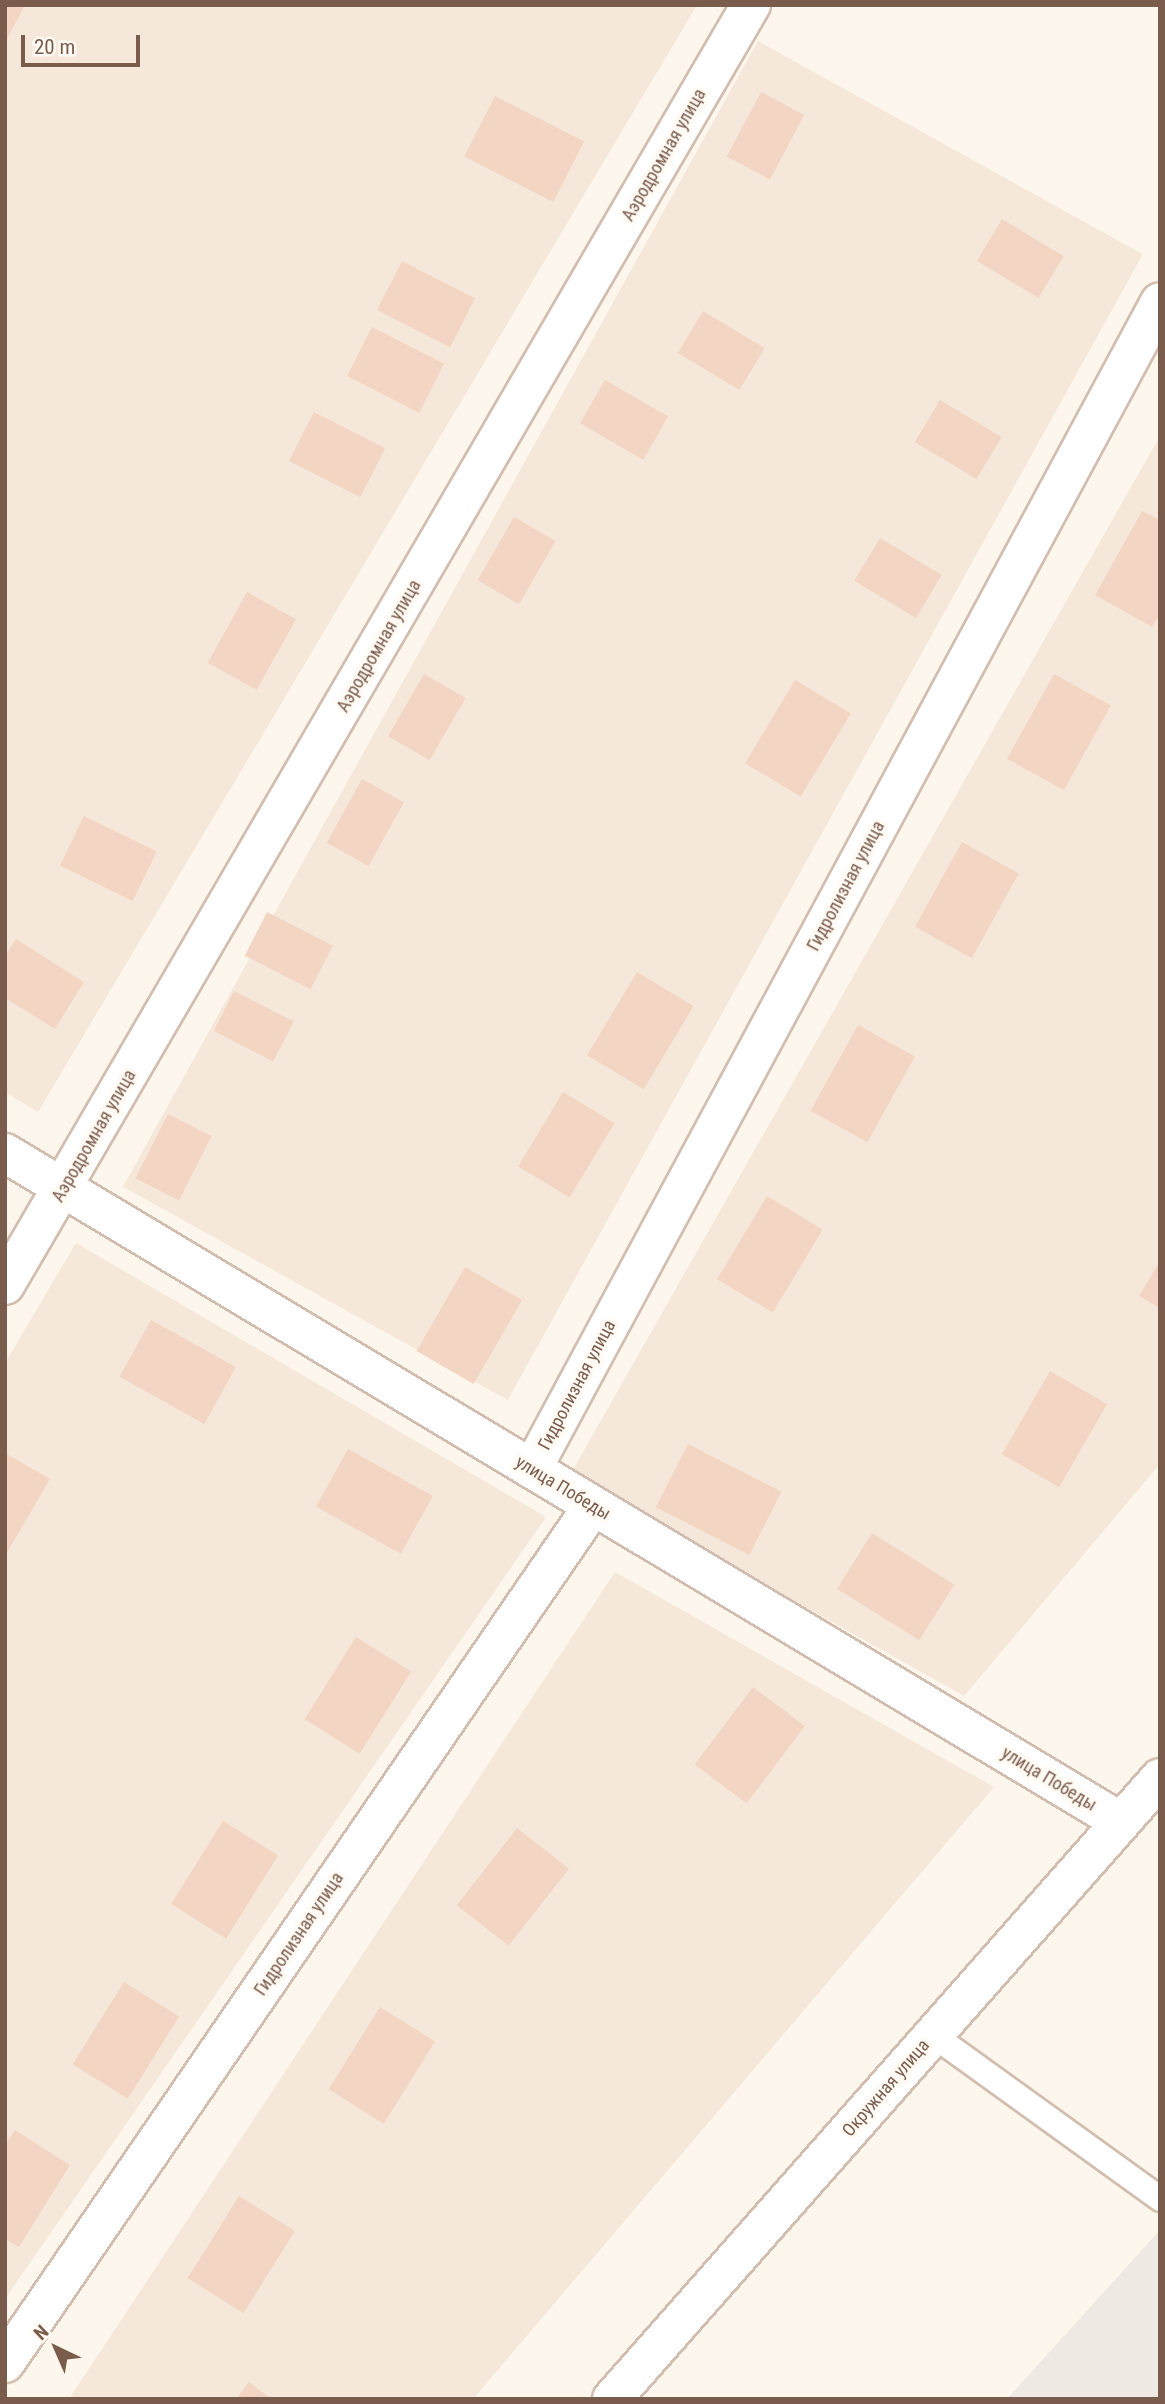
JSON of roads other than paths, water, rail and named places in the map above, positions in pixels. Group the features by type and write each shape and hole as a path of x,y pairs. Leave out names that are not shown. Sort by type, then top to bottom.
{"street":[{"name":"Аэродромная улица","path":"5,1285 751,5"},
{"name":"Гидролизная улица","path":"532,1469 1160,302"},
{"name":"улица Победы","path":"5,1153 1121,1822"},
{"name":"Гидролизная улица","path":"5,2363 593,1506"},
{"name":"Окружная улица","path":"612,2399 1160,1778"}],"lane":[{"path":"933,2035 1160,2199"}]}
